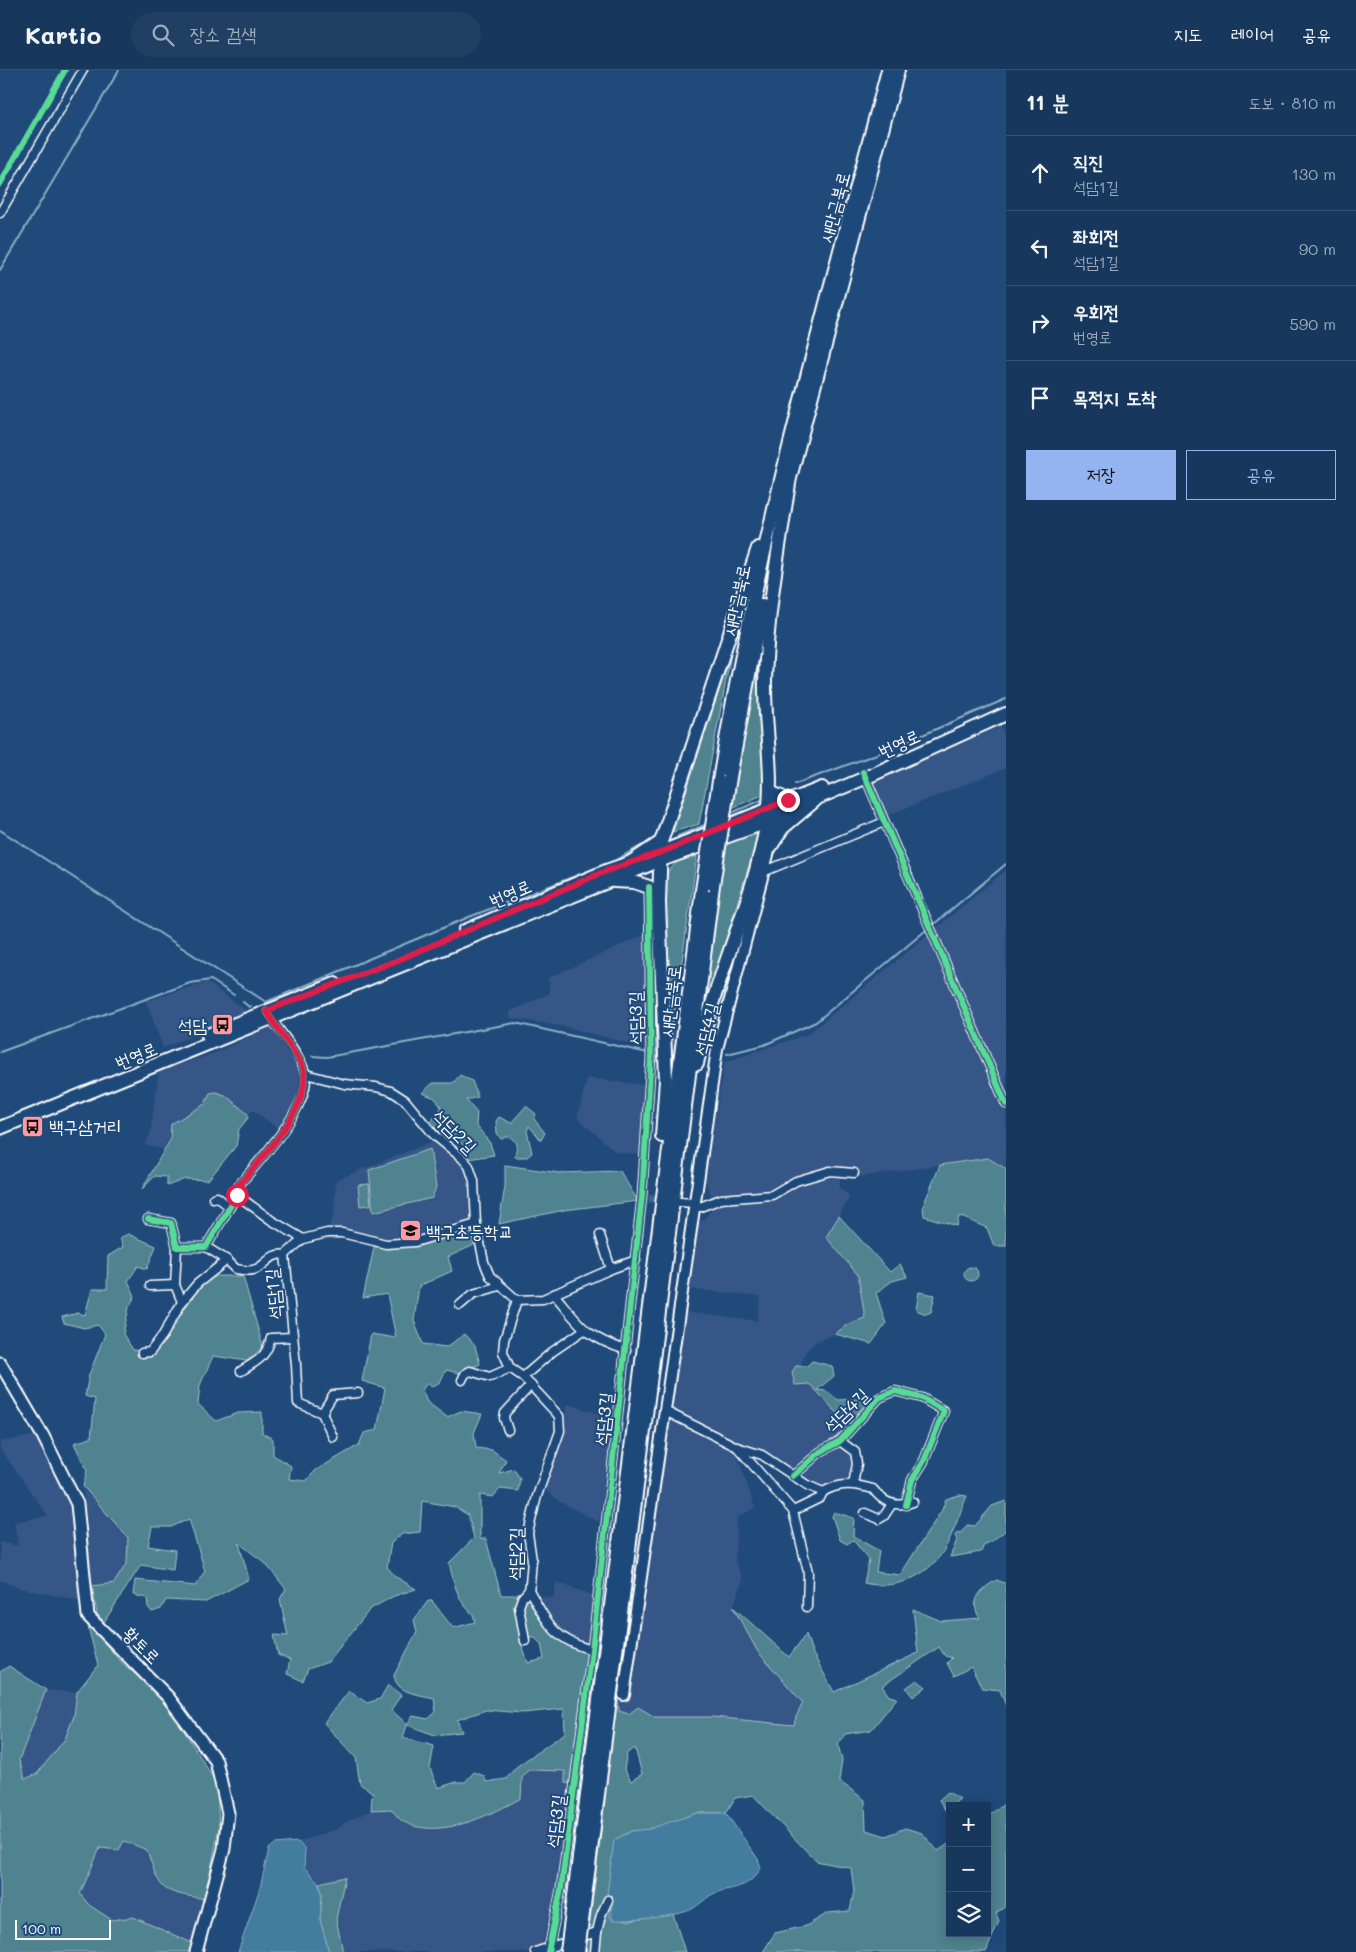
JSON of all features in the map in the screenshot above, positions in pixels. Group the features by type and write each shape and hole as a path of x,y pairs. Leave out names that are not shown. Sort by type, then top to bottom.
{"main road":[{"name":"새만금북로","path":"578,1952 576,1920 656,1245 707,888 752,606 888,70"},
{"name":"새만금북로","path":"787,471 898,70"},
{"path":"677,1196 699,1051 759,858 768,816 770,792 765,684 767,627 787,471"},
{"path":"656,1245 666,1080 658,903 661,851 787,471"},
{"name":"번영로","path":"788,805 819,798 864,775 1006,710"},
{"name":"번영로","path":"0,1128 606,871 768,816 788,805 864,775 1006,714"},
{"path":"759,858 788,805 770,792"},
{"name":"번영로","path":"0,1121 614,881 661,851"},
{"path":"614,881 634,882 648,887 658,903"},
{"name":"새만금북로","path":"567,1952 576,1920 677,1196 707,888"},
{"name":"황토로","path":"0,1363 43,1436 77,1504 88,1616 168,1697 216,1761 228,1813 224,1849 196,1952"}],"street":[{"path":"0,214 82,70"},
{"path":"864,775 1006,1104"},
{"name":"석담4길","path":"624,1695 716,1050 769,851 776,838 819,798"},
{"path":"763,872 884,822"},
{"name":"석담3길","path":"548,1950 561,1889 592,1650 636,1260 646,1197 651,1057 648,887"},
{"path":"176,1247 206,1247 237,1195 239,1185 297,1109 304,1090 306,1074 302,1064 269,1015"},
{"name":"석담2길","path":"306,1074 344,1084 376,1087 391,1091 405,1100 434,1135 469,1166 474,1181 476,1224 484,1262 490,1276 517,1300"},
{"path":"677,1196 700,1207 721,1199 772,1196 796,1181 830,1171 854,1173"},
{"path":"237,1195 271,1220 303,1239"},
{"path":"213,1198 217,1197 230,1207"},
{"path":"148,1219 171,1223 176,1247 175,1285 182,1302"},
{"path":"285,1255 303,1239 327,1233 342,1233 386,1244 415,1242 476,1224"},
{"path":"600,1235 611,1269"},
{"name":"석담1길","path":"206,1247 227,1260 236,1269 252,1271 260,1268 273,1256 285,1255 298,1403 322,1413"},
{"path":"142,1353 150,1352 182,1302 197,1284 227,1260"},
{"path":"462,1380 465,1374 470,1372 490,1377 510,1368 503,1352 504,1340 517,1300 543,1299 636,1260"},
{"path":"150,1286 175,1285"},
{"path":"460,1305 473,1294 499,1286"},
{"path":"554,1294 584,1330 601,1342 626,1350"},
{"path":"523,1377 545,1357 584,1330"},
{"name":"석담1길","path":"241,1371 267,1352 271,1338 292,1337"},
{"name":"석담2길","path":"510,1368 523,1377 559,1416 560,1431 537,1496 528,1532 532,1560 529,1590 522,1598 520,1607 525,1641"},
{"path":"508,1430 504,1418 505,1413 531,1385"},
{"name":"석담4길","path":"793,1476 820,1452 840,1441 878,1398 895,1391 922,1398 944,1411 924,1461 912,1480 909,1503 892,1504"},
{"path":"333,1437 322,1413 333,1396 358,1393"},
{"path":"665,1411 737,1447 762,1455 793,1476 822,1492"},
{"path":"840,1441 855,1452 856,1464 853,1484"},
{"path":"737,1447 793,1510 808,1572 807,1607"},
{"path":"793,1510 820,1498 822,1492 832,1486 853,1484 873,1489 878,1497 892,1504 884,1516 879,1519 865,1513"},
{"name":"석담2길","path":"529,1590 554,1632 576,1645 592,1650"},
{"path":"595,1952 601,1915 608,1900"},
{"path":"535,1952 548,1950 598,1932"}],"shaded area":[{"path":"1001,726 1006,736 1006,768 886,816 872,783"},
{"path":"1006,870 1006,1169 988,1158 858,1177 841,1176 839,1187 850,1197 826,1237 858,1275 866,1319 848,1324 835,1334 817,1341 806,1351 801,1364 796,1366 829,1407 842,1417 845,1430 840,1444 852,1453 859,1464 853,1486 818,1494 760,1458 736,1451 755,1508 737,1517 735,1560 743,1580 733,1607 758,1652 804,1703 796,1717 794,1726 712,1717 655,1717 638,1707 629,1714 619,1712 618,1700 670,1409 683,1312 757,1321 761,1297 688,1289 696,1228 715,1206 704,1177 725,1062 808,1034"},
{"path":"644,935 646,1048 566,1027 511,1018 509,1012 550,993 548,978"},
{"path":"207,982 248,1012 163,1048 146,1001"},
{"path":"270,1027 301,1071 301,1086 295,1107 280,1130 253,1110 248,1114 225,1095 207,1098 205,1104 171,1131 164,1150 145,1145 150,1134 159,1071 215,1053"},
{"path":"587,1078 647,1085 641,1155 616,1152 577,1118"},
{"path":"433,1141 457,1156 465,1169 469,1181 471,1222 416,1240 384,1242 329,1227 334,1213 336,1180"},
{"path":"568,1404 612,1418 599,1522 560,1502 550,1493 541,1489 550,1469"},
{"path":"37,1435 74,1512 82,1601 19,1588 0,1580 0,1542 18,1546 14,1522 48,1516 0,1449 0,1442"},
{"path":"83,1486 128,1538 127,1563 114,1583 92,1586"},
{"path":"556,1582 595,1596 589,1646 582,1645 556,1630 538,1596 553,1598"},
{"path":"46,1690 77,1692 74,1716 65,1739 37,1774 25,1780 19,1760"},
{"path":"528,1770 565,1771 571,1784 556,1891 540,1952 343,1952 336,1919 345,1877 318,1882 304,1867 305,1849 298,1842 337,1829 348,1821 371,1810 392,1809 401,1820 427,1829 449,1825 522,1778"},
{"path":"697,1813 726,1813 758,1859 761,1868 756,1876 738,1887 711,1895 685,1912 653,1918 612,1920 612,1899 607,1895 614,1840 632,1831 649,1829"},
{"path":"124,1841 147,1850 157,1881 170,1893 205,1899 192,1943 133,1917 112,1920 89,1905 80,1894 100,1848"},
{"path":"298,1842 305,1849 304,1867 318,1882 322,1893 320,1920 329,1952 238,1952 260,1888 269,1849 275,1844"}],"green space":[{"path":"761,644 765,794 729,809"},
{"path":"731,654 699,824 673,832"},
{"path":"760,830 698,1029 726,844"},
{"path":"697,856 671,1037 665,875 677,862"},
{"path":"460,1075 472,1081 478,1097 466,1100 477,1113 476,1125 490,1143 494,1155 468,1159 460,1152 464,1146 444,1127 438,1132 431,1121 441,1107 435,1098 422,1093 433,1083 453,1083"},
{"path":"216,1092 225,1095 248,1114 248,1118 239,1129 236,1146 208,1180 185,1179 167,1186 167,1177 155,1176 142,1189 170,1140 171,1124 205,1104 210,1093"},
{"path":"526,1106 536,1114 534,1119 545,1133 541,1140 529,1126 527,1131 532,1153 527,1157 515,1157 517,1143 509,1136 501,1139 497,1133 496,1121 499,1117 511,1123"},
{"path":"430,1149 436,1187 432,1198 373,1212 369,1170"},
{"path":"988,1158 1006,1169 1006,1246 994,1246 987,1228 959,1216 957,1226 924,1216 923,1206 940,1165"},
{"path":"505,1165 559,1173 620,1171 638,1201 564,1210 499,1224 505,1186"},
{"path":"369,1184 371,1205 360,1206 358,1185"},
{"path":"839,1216 890,1272 900,1264 907,1277 892,1281 876,1293 886,1324 871,1344 835,1334 848,1324 865,1318 858,1275 826,1237"},
{"path":"471,1228 474,1245 448,1257 452,1271 419,1286 414,1321 423,1344 447,1347 464,1334 475,1346 480,1364 459,1373 446,1370 440,1382 431,1387 428,1382 422,1390 427,1402 447,1417 461,1411 482,1414 474,1433 476,1448 492,1450 506,1460 499,1473 514,1469 520,1479 518,1491 500,1489 493,1497 480,1495 480,1539 486,1539 501,1595 515,1595 527,1588 535,1612 548,1629 566,1642 588,1653 571,1784 565,1783 565,1771 528,1770 522,1778 521,1798 494,1812 463,1824 431,1828 416,1826 402,1821 391,1809 371,1810 372,1797 375,1794 360,1784 356,1758 324,1723 349,1691 367,1703 380,1699 388,1685 401,1695 391,1710 407,1724 413,1716 428,1719 436,1712 434,1698 404,1690 399,1686 394,1675 417,1632 414,1620 428,1601 432,1601 453,1628 475,1622 473,1614 460,1598 449,1563 474,1538 468,1515 455,1507 422,1501 420,1532 402,1534 391,1543 387,1567 396,1577 416,1589 394,1596 370,1609 328,1662 308,1669 303,1681 287,1674 290,1660 278,1655 274,1635 288,1636 280,1599 286,1589 265,1563 239,1543 249,1579 206,1602 166,1600 161,1609 152,1612 148,1607 147,1598 133,1595 135,1580 195,1586 205,1571 189,1519 171,1527 152,1527 148,1546 175,1550 173,1570 141,1565 104,1622 97,1614 92,1586 114,1583 127,1563 128,1538 83,1486 87,1471 74,1443 91,1438 95,1399 85,1396 89,1375 105,1334 98,1325 84,1328 64,1323 62,1317 78,1313 85,1315 92,1289 107,1289 108,1256 123,1247 120,1238 128,1234 156,1246 147,1269 138,1266 128,1281 135,1296 129,1307 123,1334 133,1350 153,1352 201,1286 216,1276 243,1276 263,1347 247,1361 213,1356 200,1385 198,1404 216,1421 238,1413 262,1412 262,1433 273,1439 273,1455 291,1466 289,1479 306,1481 316,1470 359,1445 364,1433 377,1430 385,1388 362,1381 371,1334 396,1338 387,1294 363,1298 375,1243 412,1245","holes":["533,1636 541,1644 544,1659 528,1663 521,1643","564,1709 565,1733 516,1767 506,1779 486,1782 484,1776 474,1772 465,1782 456,1782 438,1788 430,1768 434,1746 403,1738 407,1725 435,1735 462,1732 457,1720 486,1710 522,1713"]},
{"path":"968,1267 974,1267 978,1274 974,1281 968,1281 964,1277 964,1271"},
{"path":"919,1292 935,1295 931,1312 926,1314 916,1310"},
{"path":"812,1361 832,1366 834,1376 817,1390 827,1391 838,1400 859,1399 867,1401 867,1404 845,1430 842,1417 818,1392 809,1384 795,1385 792,1372 796,1366 807,1366"},
{"path":"959,1495 967,1496 947,1543 933,1564 916,1576 896,1584 875,1585 864,1583 869,1560 853,1540 847,1544 840,1540 832,1516 834,1512 854,1518 853,1536 879,1551 876,1572 900,1575 942,1510 946,1499"},
{"path":"1006,1501 1006,1530 984,1545 981,1552 950,1557 957,1540 955,1535 958,1532 961,1533 967,1525 975,1526 992,1506"},
{"path":"997,1580 1006,1584 1006,1706 1000,1690 982,1688 971,1667 954,1676 947,1663 952,1658 945,1656 939,1647 882,1686 889,1696 897,1698 871,1730 845,1734 838,1745 842,1760 839,1781 865,1800 866,1830 886,1836 905,1828 922,1833 938,1851 946,1846 946,1937 991,1937 991,1813 1006,1803 1006,1906 996,1913 999,1921 986,1952 763,1952 775,1933 806,1926 828,1913 850,1911 854,1891 851,1868 816,1861 753,1795 735,1798 726,1813 697,1813 649,1830 632,1831 614,1840 610,1916 612,1919 629,1921 673,1914 685,1952 586,1952 605,1800 606,1762 618,1700 619,1711 629,1714 638,1707 655,1717 712,1717 794,1725 803,1703 758,1652 733,1607 789,1657 806,1634 812,1652 834,1692 918,1653 913,1609 941,1621 980,1618 975,1606 978,1596 986,1587","holes":["635,1748 642,1774 631,1781 624,1769 627,1753"]},
{"path":"87,1623 123,1664 163,1697 217,1784 219,1828 205,1899 171,1892 165,1888 156,1875 147,1850 124,1841 119,1850 100,1848 80,1894 89,1905 112,1920 133,1917 192,1943 191,1952 0,1952 0,1672 9,1666 46,1690 19,1760 25,1779 37,1774 65,1739 74,1716 77,1692 98,1665"},
{"path":"917,1680 926,1687 913,1697 906,1688"},
{"path":"948,1792 960,1799 956,1802 946,1802 946,1811 939,1800"},
{"path":"345,1877 336,1919 343,1952 329,1952 320,1920 322,1894 319,1883"}],"waterway":[{"path":"0,270 119,70"},
{"path":"795,784 885,751 1006,699"},
{"path":"729,814 764,799"},
{"path":"678,836 707,824"},
{"path":"0,830 266,1002 469,917 614,861 642,845"},
{"path":"934,924 1006,864"},
{"path":"727,1054 764,1045 816,1022 925,931"},
{"path":"0,1052 190,983 211,980 234,995"},
{"path":"243,1002 249,1007 251,1006"},
{"path":"312,1056 327,1057 515,1023 648,1053"}],"tunnel":[{"path":"649,1198 665,1200"}],"cycle path":[{"path":"0,184 65,70"},
{"path":"863,772 1006,1104"},
{"path":"548,1952 561,1889 592,1650 642,1196 651,1057 649,887"},
{"path":"148,1219 171,1223 177,1247 206,1247 237,1195 239,1185 273,1145 295,1112 302,1095 305,1079 302,1064 266,1011"},
{"path":"793,1476 820,1452 840,1441 879,1398 895,1391 922,1398 944,1411 924,1461 912,1480 906,1505"}],"place":[{"name":"석담","path":"223,1025"},
{"name":"백구삼거리","path":"33,1126"},
{"name":"백구초등학교","path":"410,1231"}],"route":[{"path":"237,1195 239,1185 276,1139 297,1109 304,1090 306,1074 302,1064 266,1011 398,960 606,871 662,852 769,810 788,800"}]}
